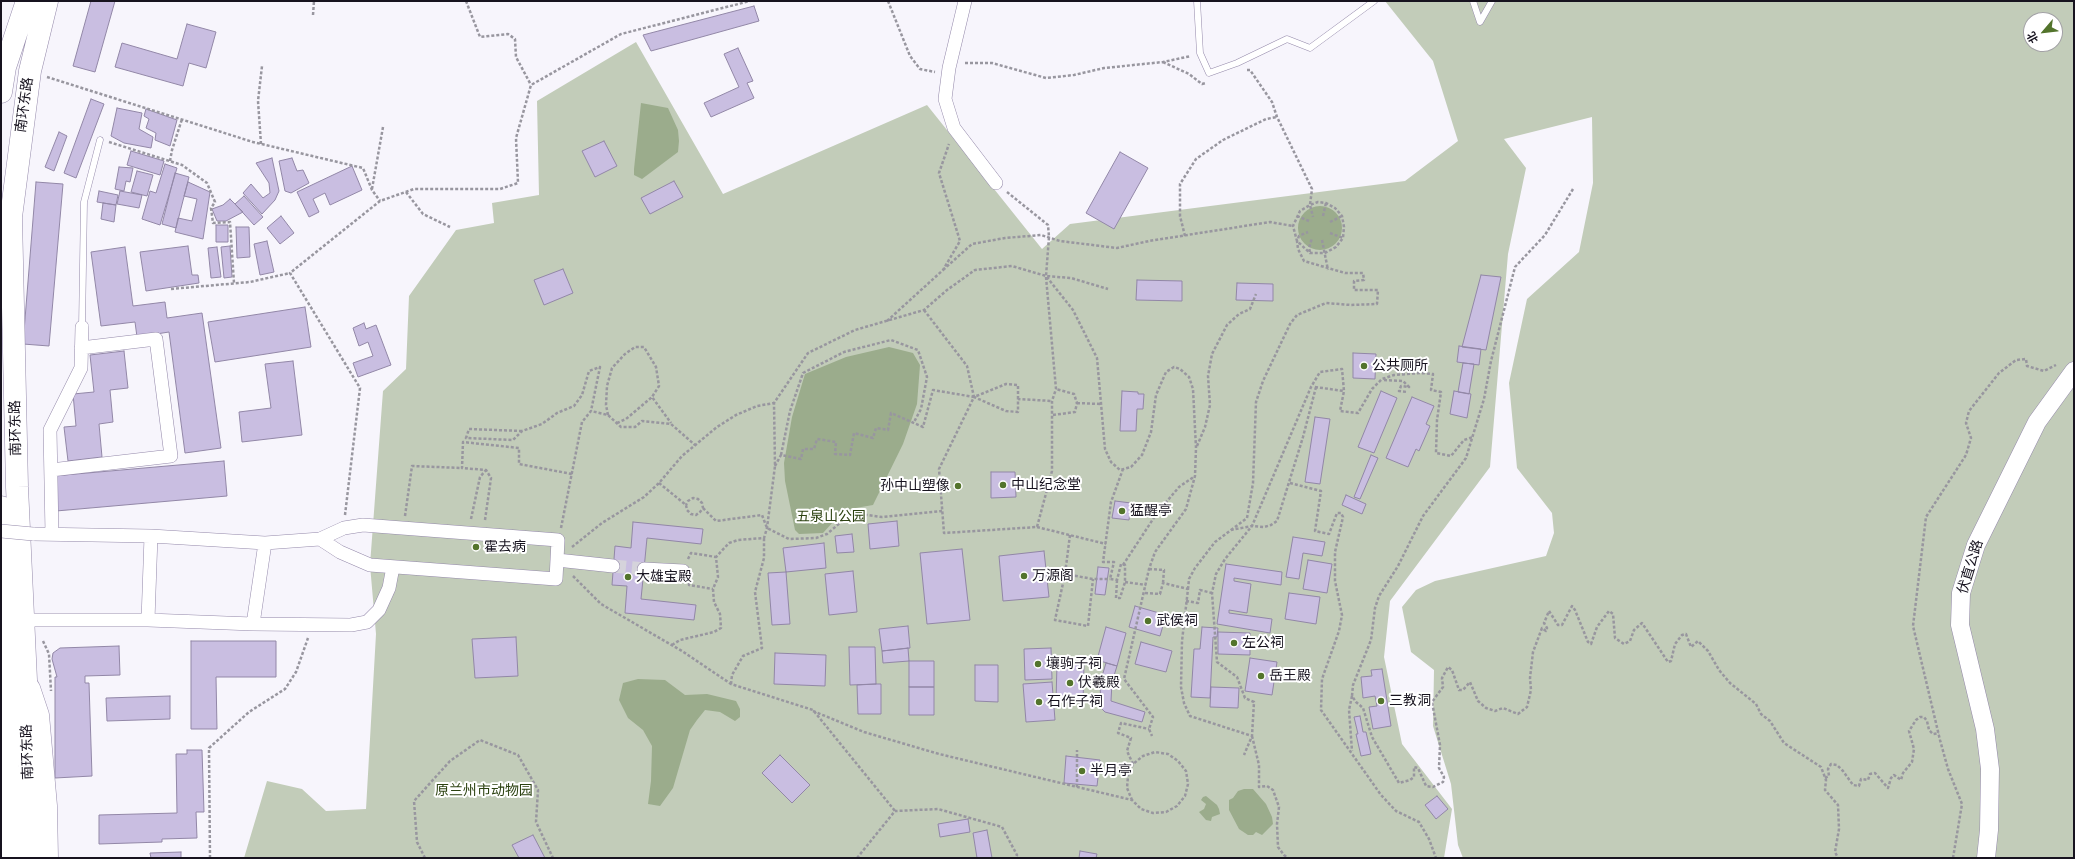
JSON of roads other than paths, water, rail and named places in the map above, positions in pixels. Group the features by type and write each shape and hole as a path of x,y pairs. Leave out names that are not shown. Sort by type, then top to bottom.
{"highway":[{"name":"南环东路","path":"1,92 3,67 27,1"},
{"name":"南环东路","path":"26,858 30,766 17,487 11,217 30,71 47,1"},
{"name":"南环东路","path":"1,507 4,569 9,858"}],"main road":[{"name":"伏直公路","path":"1986,858 1989,830 1990,769 1985,729 1960,625 1961,593 1976,544 2037,422 2074,371"},
{"path":"1,595 4,569"},
{"path":"26,677 39,715 47,806 48,858"}],"street":[{"path":"965,1 949,68 945,99 954,128 996,183"},
{"path":"52,534 50,430 81,368 82,327"},
{"path":"51,470 171,456 156,339 81,348"},
{"path":"1,531 33,534 151,536 265,543 320,539 344,528 363,525 558,540 556,579 370,565 340,552 320,539"},
{"path":"148,620 151,536"},
{"path":"253,624 265,543"},
{"path":"557,560 613,566"},
{"path":"24,620 148,620 253,624 351,625 367,622 379,610 389,588 393,567"},
{"path":"644,569 683,571"}],"lane":[{"path":"1197,1 1200,53 1209,73 1237,63 1286,40 1310,48 1374,1"},
{"path":"1473,1 1480,22 1492,1"},
{"path":"82,327 84,202 100,140"}],"tunnel":[{"path":"613,566 644,569"}],"place":[{"name":"公共厕所","path":"1364,366"},
{"name":"中山纪念堂","path":"1003,485"},
{"name":"孙中山塑像","path":"958,486"},
{"name":"猛醒亭","path":"1122,511"},
{"name":"霍去病","path":"476,547"},
{"name":"万源阁","path":"1024,576"},
{"name":"大雄宝殿","path":"628,577"},
{"name":"武侯祠","path":"1148,621"},
{"name":"左公祠","path":"1234,643"},
{"name":"壤驹子祠","path":"1038,664"},
{"name":"岳王殿","path":"1261,676"},
{"name":"伏羲殿","path":"1070,683"},
{"name":"三教洞","path":"1381,701"},
{"name":"石作子祠","path":"1039,702"},
{"name":"半月亭","path":"1082,771"}],"park label":[{"name":"五泉山公园","path":"831,517"},
{"name":"原兰州市动物园","path":"484,791"}]}
